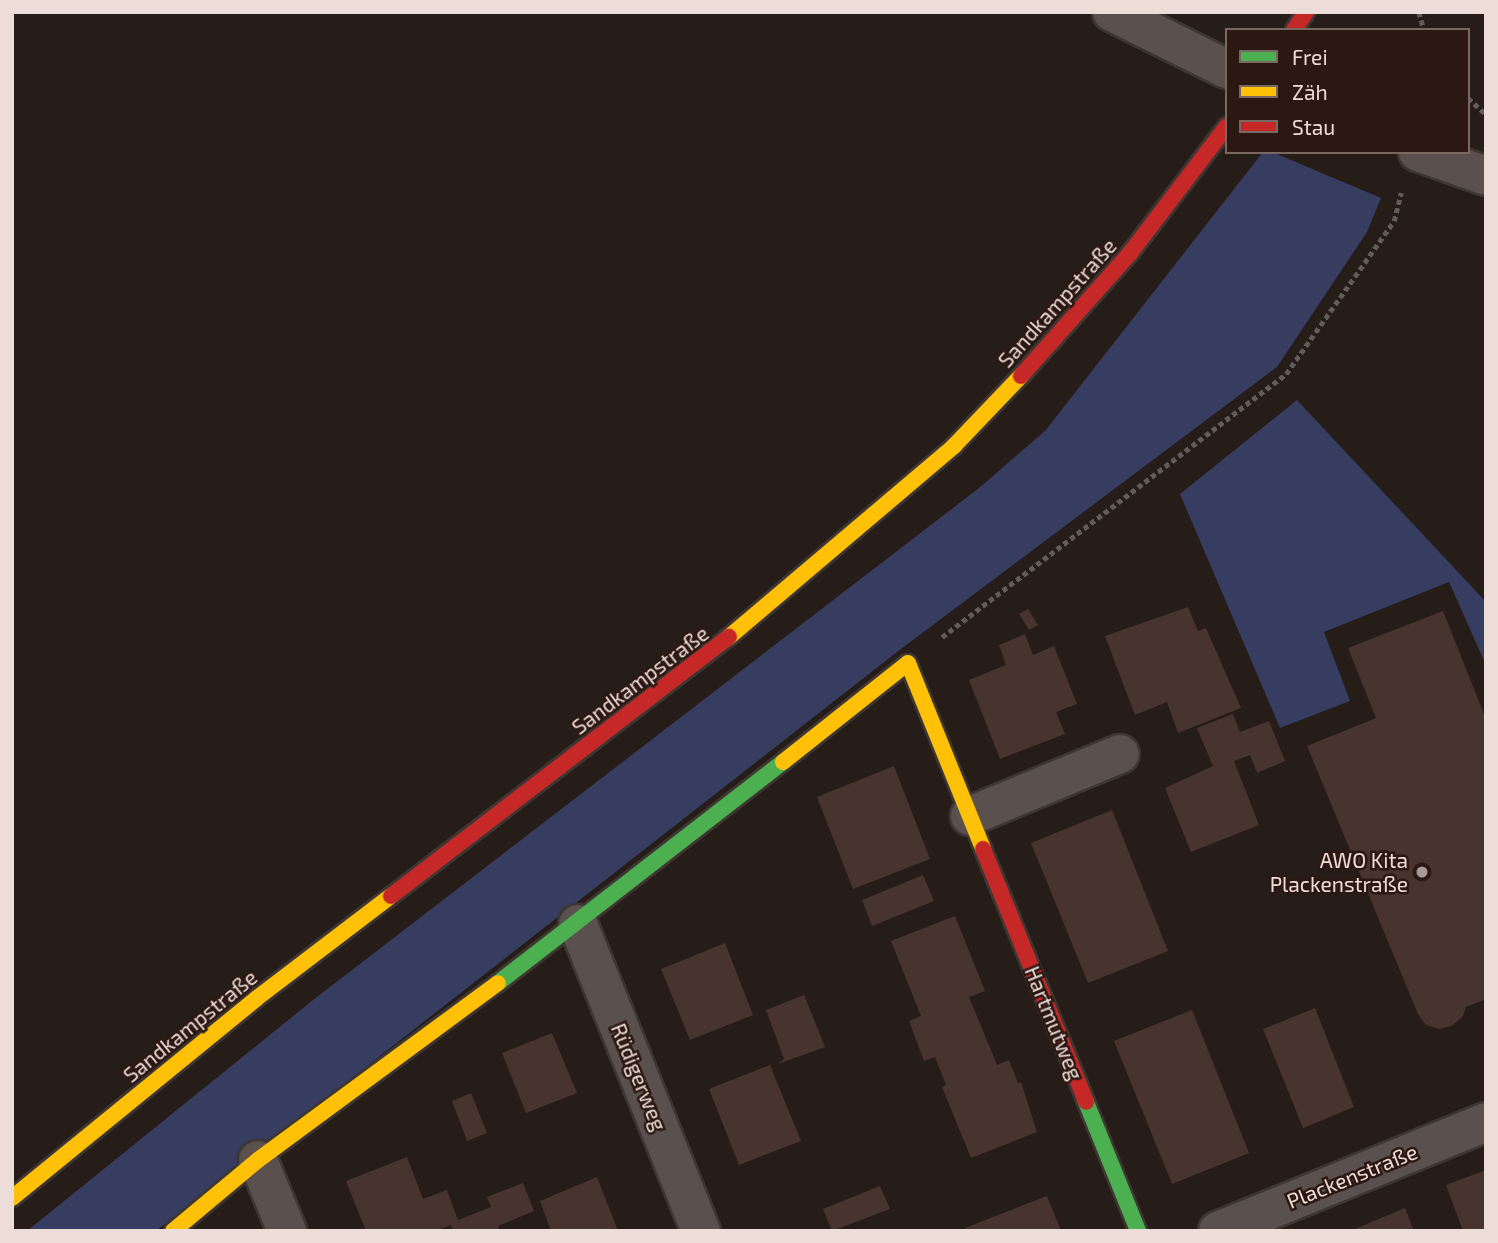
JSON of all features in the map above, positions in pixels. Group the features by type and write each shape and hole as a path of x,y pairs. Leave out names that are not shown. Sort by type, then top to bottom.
{"street":[{"path":"1112,12 1225,68"},
{"path":"1295,28 1306,12"},
{"name":"Sandkampstraße","path":"12,1198 257,998 749,622 954,446 1029,368 1131,252 1225,129"},
{"path":"1424,154 1486,176"},
{"path":"173,1231 258,1160 578,924 908,663"},
{"name":"Hartmutweg","path":"908,663 1138,1231"},
{"path":"970,816 1120,754"},
{"name":"Rüdigerweg","path":"578,924 701,1231"},
{"name":"Plackenstraße","path":"1218,1231 1486,1122"},
{"path":"258,1160 287,1231"}],"path":[{"path":"1470,100 1486,114"},
{"path":"908,663 1286,374 1394,221 1403,187"}],"shaded area":[{"path":"1261,154 1277,154 1381,198 1367,232 1277,367 897,652 156,1231 27,1231 313,1000 979,488 1045,431"},
{"path":"1297,400 1486,602 1486,665 1449,582 1324,632 1350,701 1280,728 1180,494"}],"building":[{"path":"1188,607 1198,631 1206,628 1241,708 1178,733 1167,702 1135,715 1105,636"},
{"path":"1028,609 1038,625 1029,630 1019,614"},
{"name":"AWO Kita Plackenstraße","path":"1443,611 1486,719 1486,999 1466,1007 1463,1016 1452,1026 1439,1029 1426,1025 1418,1014 1307,746 1376,718 1348,648"},
{"path":"1025,634 1033,655 1054,646 1077,704 1056,712 1065,734 1000,759 969,680 1006,665 999,645"},
{"path":"1233,714 1240,732 1269,721 1285,761 1257,773 1250,755 1234,761 1259,825 1191,852 1165,788 1213,766 1197,728"},
{"path":"894,766 930,859 853,889 817,797"},
{"path":"1112,810 1168,951 1088,983 1031,843"},
{"path":"923,875 934,901 872,926 862,900"},
{"path":"955,916 985,991 969,997 997,1065 1009,1060 1018,1083 1021,1082 1037,1132 971,1158 942,1087 946,1085 935,1057 924,1061 909,1021 921,1016 891,941"},
{"path":"725,943 753,1015 690,1040 661,969"},
{"path":"804,995 825,1047 778,1064 784,1059 766,1010"},
{"path":"1315,1008 1354,1107 1303,1128 1263,1029"},
{"path":"1192,1010 1249,1153 1172,1184 1114,1041"},
{"path":"552,1033 577,1093 526,1113 502,1053"},
{"path":"770,1065 801,1141 739,1165 709,1089"},
{"path":"471,1093 487,1133 467,1141 452,1101"},
{"path":"407,1157 423,1199 447,1190 458,1220 491,1207 487,1197 523,1183 534,1211 498,1226 500,1231 453,1231 451,1225 435,1231 366,1231 346,1181"},
{"path":"1486,1170 1486,1231 1463,1231 1446,1185"},
{"path":"597,1177 618,1231 551,1231 540,1201"},
{"path":"880,1186 890,1209 832,1231 823,1209"},
{"path":"1047,1196 1061,1231 966,1231 965,1228"},
{"path":"1405,1208 1414,1231 1350,1231"}],"traffic: fast":[{"path":"498,983 783,762"},
{"path":"1086,1102 1138,1231"}],"traffic: slow":[{"path":"729,637 954,446 1021,376"},
{"path":"783,762 908,663 983,849"},
{"path":"12,1198 257,998 391,896"},
{"path":"173,1231 258,1160 498,983"}],"traffic: jam":[{"path":"1295,28 1306,12"},
{"path":"1021,376 1131,252 1225,129"},
{"path":"391,896 729,637"},
{"path":"983,849 1086,1102"}],"place":[{"name":"AWO Kita Plackenstraße","path":"1422,872"}]}
